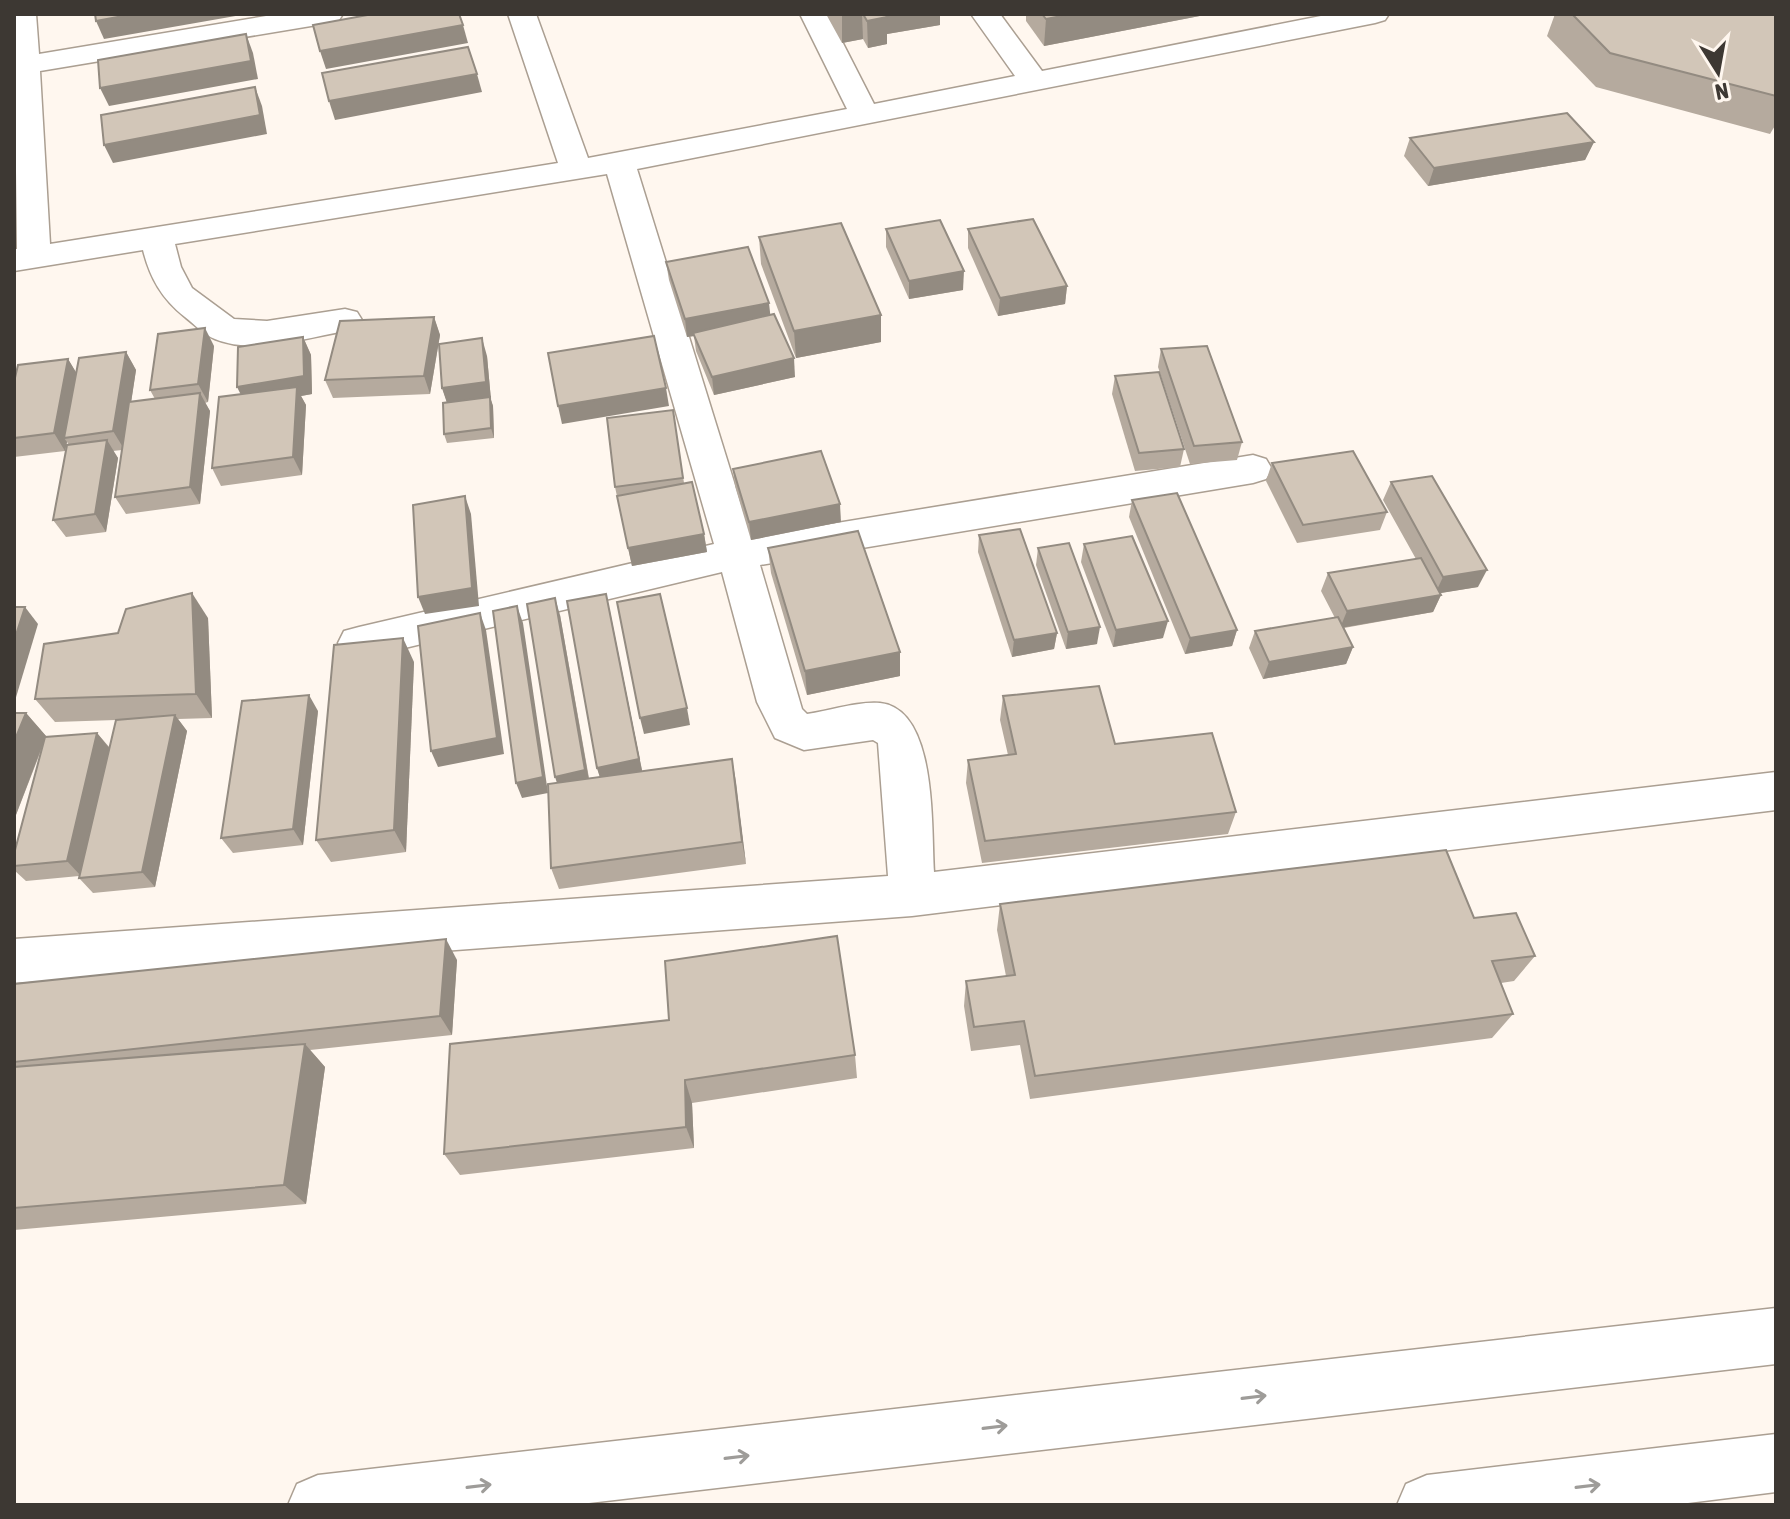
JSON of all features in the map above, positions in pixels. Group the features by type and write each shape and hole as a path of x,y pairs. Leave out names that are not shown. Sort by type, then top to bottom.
{"main road":[{"path":"22,14 24,65 20,116 24,258 619,163 1375,14"},
{"path":"24,65 329,14"},
{"path":"814,14 864,113"},
{"path":"985,14 1034,81"},
{"path":"530,15 576,170"},
{"path":"619,163 702,432 778,702 795,731 880,721 900,741 912,895"},
{"path":"157,237 164,267 179,295 225,330 267,333 345,320"},
{"path":"359,643 737,554 1017,505 1253,469"},
{"path":"14,961 912,895 1776,791"},
{"path":"318,1505 1776,1336"},
{"path":"1427,1505 1776,1463"}],"building":[{"path":"95,14 134,14 96,21"},
{"path":"373,14 459,14 463,25 320,51 313,25"},
{"path":"863,14 885,14 887,17 867,21"},
{"path":"1042,14 1072,14 1046,19"},
{"path":"1572,14 1776,14 1776,96 1610,53"},
{"path":"246,34 251,61 100,88 98,60"},
{"path":"468,47 477,74 329,101 322,73"},
{"path":"255,87 260,115 104,145 101,115"},
{"path":"1567,113 1594,142 1434,168 1410,138"},
{"path":"1033,219 1067,286 1000,298 968,229"},
{"path":"940,220 964,271 909,281 886,229"},
{"path":"841,223 881,315 794,331 759,237"},
{"path":"748,247 769,303 685,319 666,262"},
{"path":"774,314 794,358 712,377 693,333"},
{"path":"434,317 424,376 325,380 340,321"},
{"path":"205,328 198,384 150,390 158,334"},
{"path":"654,336 666,388 558,406 548,353"},
{"path":"303,337 304,376 237,387 238,347"},
{"path":"482,338 486,382 442,388 439,344"},
{"path":"1207,346 1242,442 1194,446 1161,349"},
{"path":"126,352 113,431 64,438 79,358"},
{"path":"68,359 54,433 14,438 14,382 18,365"},
{"path":"1159,372 1184,449 1139,453 1115,376"},
{"path":"297,387 293,457 212,468 219,397"},
{"path":"200,393 190,487 115,497 129,402"},
{"path":"490,397 491,428 444,434 443,403"},
{"path":"673,410 683,478 615,487 607,418"},
{"path":"107,440 95,514 53,520 67,445"},
{"path":"821,451 840,504 749,522 733,469"},
{"path":"1353,451 1387,512 1303,525 1272,463"},
{"path":"1432,476 1487,570 1443,577 1391,482"},
{"path":"692,482 704,534 628,548 617,496"},
{"path":"1177,493 1237,630 1190,638 1132,500"},
{"path":"465,496 472,588 418,597 413,505"},
{"path":"1020,529 1057,633 1014,640 979,535"},
{"path":"858,531 900,652 805,671 768,548"},
{"path":"1132,536 1168,621 1116,630 1084,544"},
{"path":"1069,543 1100,627 1068,632 1038,548"},
{"path":"1421,558 1441,595 1347,611 1328,573"},
{"path":"192,593 196,694 35,699 44,644 118,633 126,609"},
{"path":"606,594 639,759 597,768 567,601"},
{"path":"660,594 687,708 640,718 617,602"},
{"path":"555,598 585,770 555,777 527,604"},
{"path":"517,606 543,777 516,783 493,611"},
{"path":"14,607 25,607 14,641"},
{"path":"480,613 497,738 431,751 418,626"},
{"path":"1338,617 1353,647 1269,662 1255,631"},
{"path":"403,638 394,830 316,840 334,645"},
{"path":"1099,686 1115,744 1212,733 1236,812 985,841 968,760 1016,754 1003,696"},
{"path":"309,695 293,829 221,838 242,701"},
{"path":"14,713 26,713 14,742"},
{"path":"175,715 142,872 79,878 116,720"},
{"path":"97,733 67,861 14,866 14,854 45,737"},
{"path":"732,759 742,842 551,868 548,784"},
{"path":"1446,850 1474,918 1516,913 1535,956 1492,961 1513,1014 1035,1076 1024,1021 974,1027 966,981 1015,975 1000,904"},
{"path":"837,936 855,1055 685,1080 686,1127 444,1154 450,1044 669,1020 665,961"},
{"path":"446,939 440,1016 14,1062 14,984"},
{"path":"305,1044 284,1185 14,1208 14,1067"}]}
